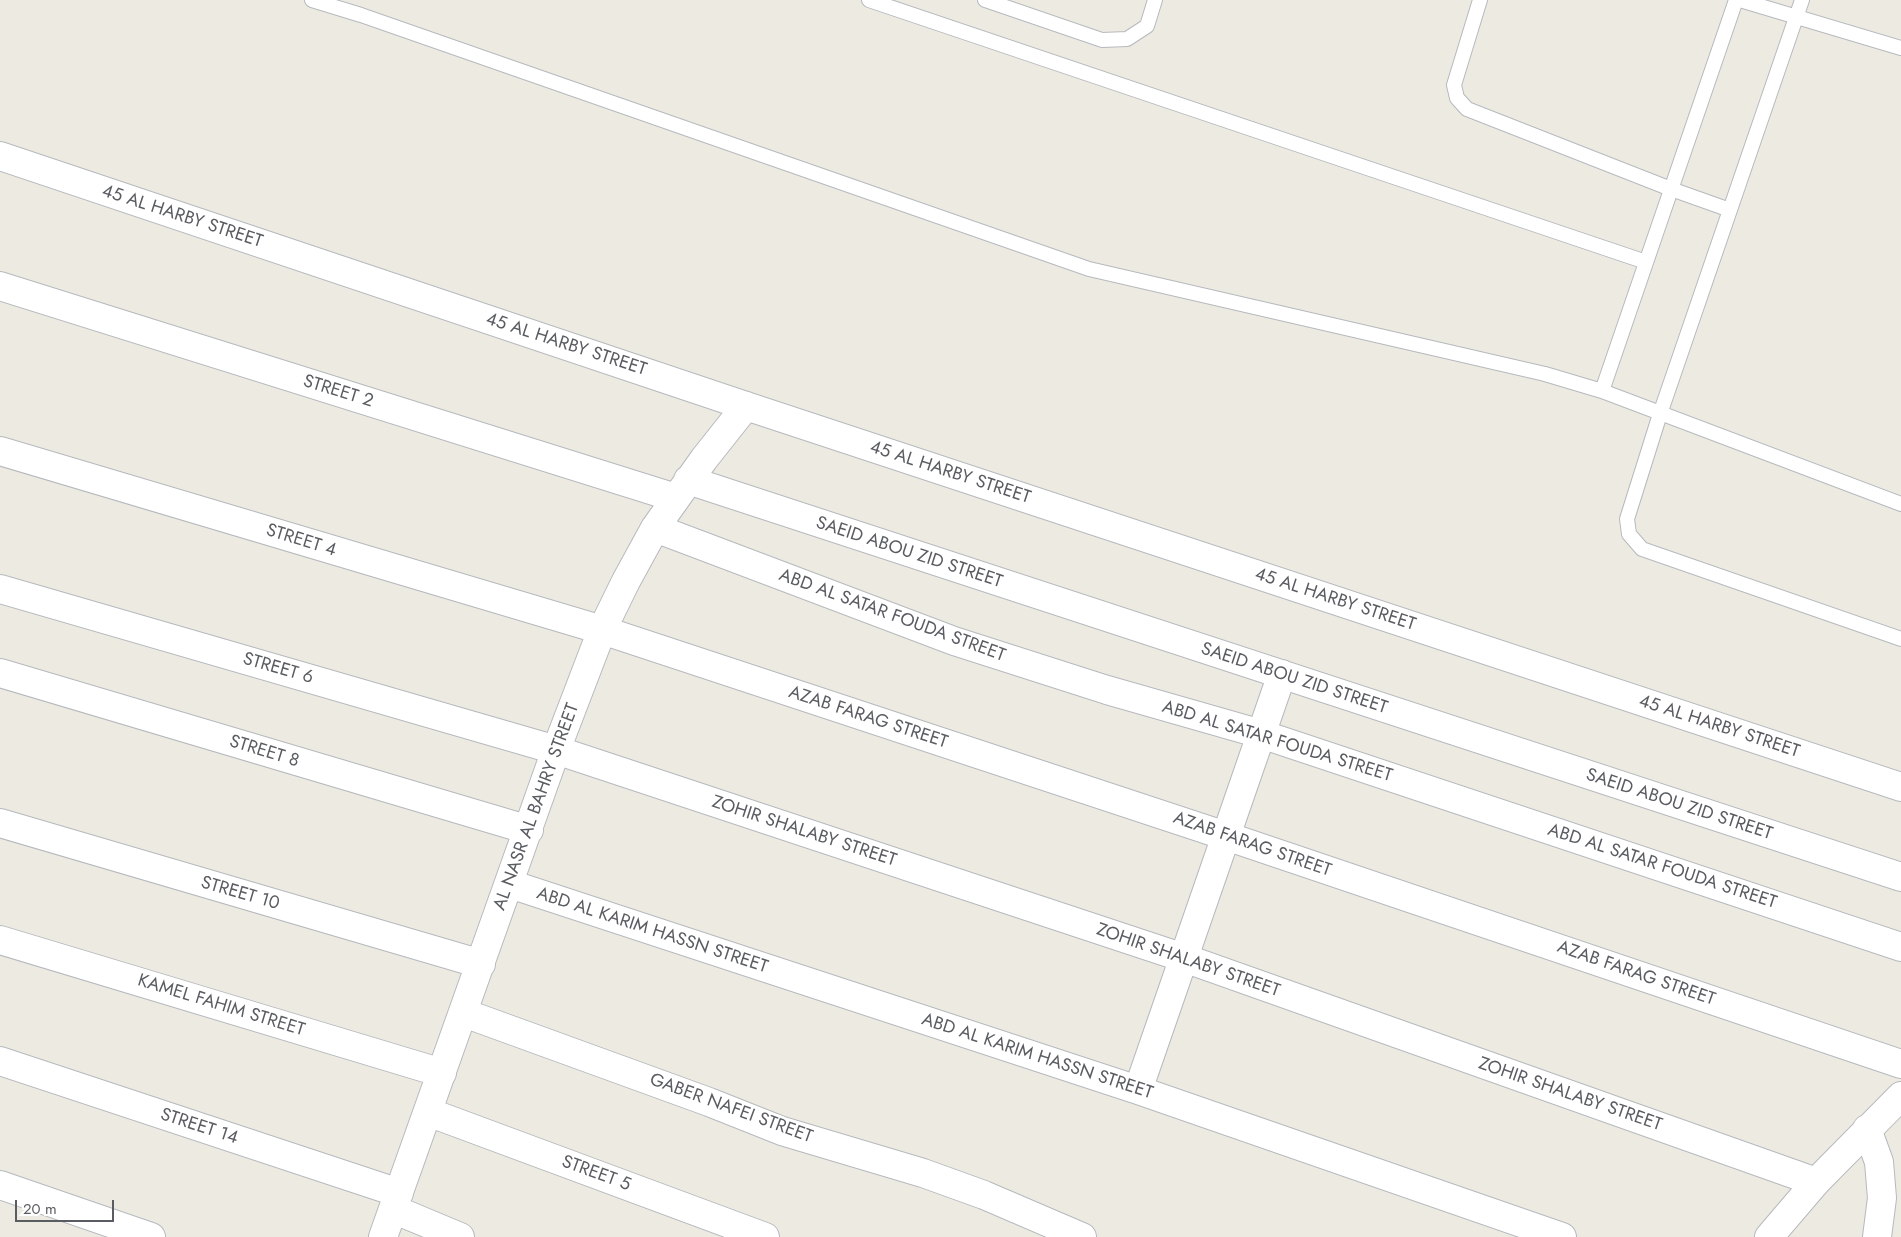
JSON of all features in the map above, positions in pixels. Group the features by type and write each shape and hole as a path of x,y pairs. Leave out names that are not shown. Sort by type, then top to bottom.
{"street":[{"name":"45 AL HARBY STREET","path":"0,156 746,406 1901,787"},
{"name":"STREET 2","path":"0,286 682,489"},
{"name":"AL NASR AL BAHRY STREET","path":"383,1237 510,884 556,750 602,630 655,528 724,432 746,406"},
{"name":"STREET 4","path":"0,451 602,630"},
{"name":"SAEID ABOU ZID STREET","path":"682,489 1282,674 1901,877"},
{"name":"ABD AL SATAR FOUDA STREET","path":"655,528 954,641 1107,690 1261,734 1901,947"},
{"name":"STREET 6","path":"0,589 556,750"},
{"name":"AZAB FARAG STREET","path":"602,630 1226,836 1901,1064"},
{"name":"STREET 8","path":"0,673 529,830"},
{"path":"1138,1090 1282,674"},
{"name":"ZOHIR SHALABY STREET","path":"556,750 1184,958 1816,1182"},
{"name":"STREET 10","path":"0,823 481,964"},
{"name":"ABD AL KARIM HASSN STREET","path":"510,884 1138,1090 1562,1237"},
{"name":"KAMEL FAHIM STREET","path":"0,940 442,1072"},
{"name":"GABER NAFEI STREET","path":"464,1012 691,1095 782,1131 923,1172 975,1191 1082,1237"},
{"name":"STREET 14","path":"0,1062 396,1201 460,1237"},
{"path":"1769,1237 1816,1182 1901,1096"},
{"name":"STREET 5","path":"428,1112 765,1237"},
{"path":"1867,1129 1879,1162 1882,1198 1877,1237"},
{"path":"0,1185 151,1237"}],"lane":[{"path":"312,0 361,15 1089,269 1546,374 1602,391 1901,504"},
{"path":"869,0 1646,262"},
{"path":"984,0 1102,40 1128,39 1147,26 1155,0"},
{"path":"1480,0 1454,86 1457,98 1467,109 1671,189 1730,210"},
{"path":"1602,391 1738,0 1901,48"},
{"path":"1802,0 1660,414 1627,519 1629,534 1642,549 1901,639"}]}
